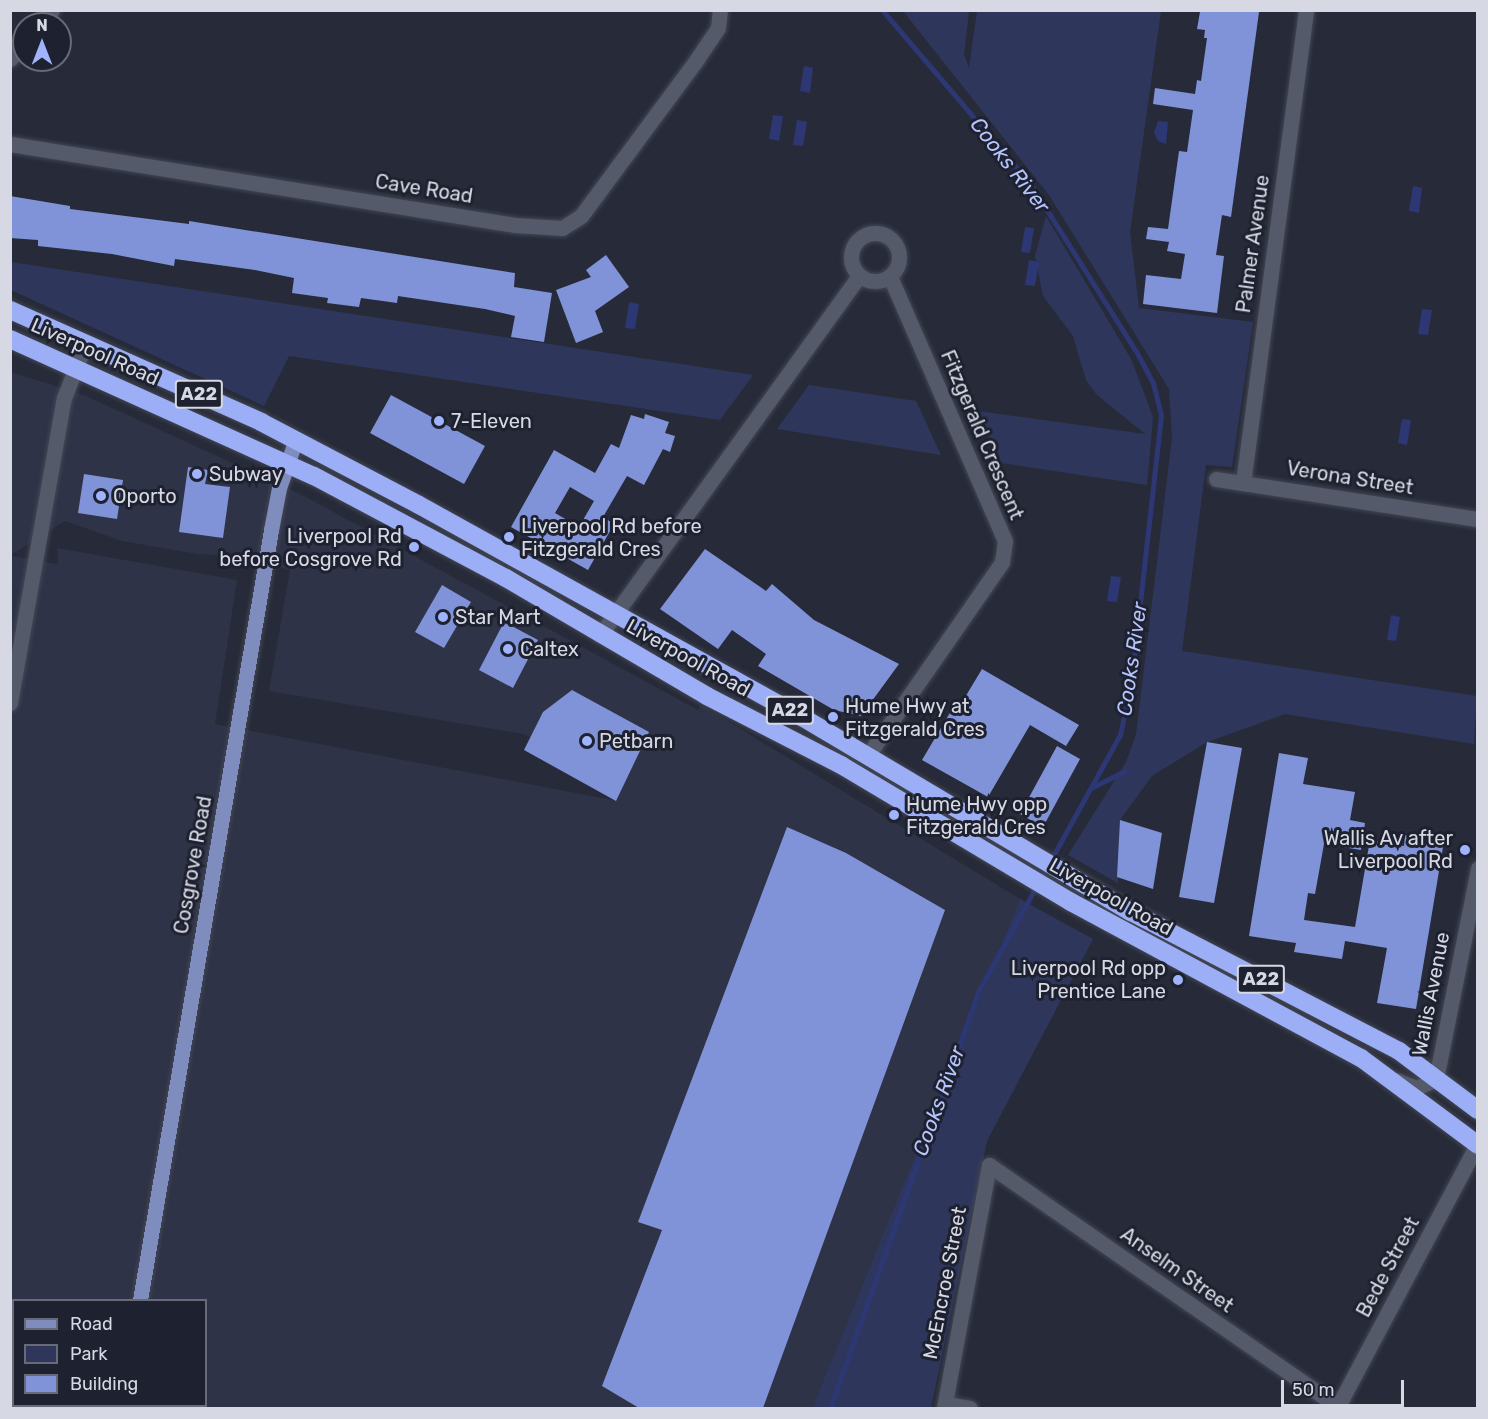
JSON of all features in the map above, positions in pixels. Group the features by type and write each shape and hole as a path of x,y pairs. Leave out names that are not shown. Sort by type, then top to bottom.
{"highway":[{"name":"Liverpool Road","path":"10,310 296,439 868,755 1084,884 1360,1030 1436,1079 1478,1110"},
{"name":"Liverpool Road","path":"10,339 287,464 506,578 600,635 841,765 1071,902 1290,1019 1388,1077 1477,1145"},
{"path":"1428,1107 1436,1079"}],"main road":[{"name":"Cosgrove Road","path":"140,1299 273,519 296,439"}],"street":[{"name":"Cave Road","path":"10,144 515,225 562,228 581,216 697,59 718,28 720,10"},
{"name":"Palmer Avenue","path":"1243,483 1306,10"},
{"path":"870,232 888,236 894,242 899,260 890,276 875,281 860,276 853,269 850,251 861,236 870,232"},
{"path":"600,635 860,276"},
{"name":"Fitzgerald Crescent","path":"868,755 1002,562 1005,541 890,276"},
{"path":"10,703 52,456 75,368 85,344"},
{"name":"Verona Street","path":"1216,479 1478,519"},
{"name":"Wallis Avenue","path":"1388,1077 1416,1088 1436,1079 1478,868"},
{"name":"Bede Street","path":"1338,1408 1477,1145"},
{"name":"Anselm Street","path":"989,1166 1338,1408"},
{"name":"McEncroe Street","path":"944,1406 989,1166"},
{"path":"944,1406 970,1408"}],"shaded area":[{"path":"11,372 86,396 302,495 698,710 701,705 1020,899 812,1408 11,1408 11,556 58,564 57,548 237,580 215,724 617,801 533,751 534,740 524,734 269,691 290,570 241,556 197,554 122,541 65,521 11,555"}],"green space":[{"path":"903,11 969,11 964,55 969,68 977,11 1161,11 1130,232 1139,308 1253,322 1232,467 1206,465 1182,651 1477,696 1474,744 1285,714 1207,742 1152,776 1120,820 1118,883 1068,855 1126,762 1136,735 1172,438 1169,389 1049,195"},
{"path":"1046,216 1131,359 1143,390 1153,417 1147,485 1001,463 977,411 1145,434 1096,394 1086,380 1073,336 1043,296 1035,256"},
{"path":"10,262 753,375 720,420 289,356 264,406 11,290"},
{"path":"809,385 916,401 941,455 777,429"},
{"path":"1020,899 1093,939 987,1141 931,1408 812,1408"}],"water":[{"path":"804,66 813,68 810,93 800,91"},
{"path":"773,115 783,116 779,141 769,139"},
{"path":"797,120 807,122 803,146 793,145"},
{"path":"1158,121 1168,122 1166,144 1158,141 1154,133"},
{"path":"1413,186 1422,188 1419,213 1409,211"},
{"path":"1025,227 1034,228 1030,253 1021,252"},
{"path":"1029,260 1039,262 1035,286 1025,285"},
{"path":"629,302 639,304 635,329 625,328"},
{"path":"1422,309 1432,310 1428,335 1418,334"},
{"path":"1402,419 1411,420 1407,445 1398,443"},
{"path":"1111,576 1121,577 1117,602 1107,601"},
{"path":"1391,615 1400,617 1396,641 1387,640"}],"building":[{"path":"1200,12 1259,12 1231,217 1222,215 1216,255 1224,256 1217,313 1143,304 1146,275 1181,279 1185,254 1167,251 1169,242 1146,239 1148,227 1168,229 1179,151 1187,152 1193,110 1153,104 1155,88 1195,94 1197,80 1201,81 1207,38 1204,38 1205,30 1197,29"},
{"path":"10,196 70,206 70,209 189,224 189,221 515,273 514,287 552,293 544,342 511,337 515,316 485,309 398,296 397,303 361,298 359,307 327,303 328,298 292,293 294,278 255,270 175,259 174,266 112,254 38,246 38,240 10,238"},
{"path":"606,255 629,287 595,311 603,332 576,343 556,290 591,277 586,270"},
{"path":"391,395 485,446 464,484 370,433"},
{"path":"645,414 669,422 665,433 675,436 670,452 663,449 644,485 627,476 603,517 614,524 588,570 511,527 554,450 595,473 611,444 619,448 631,415 644,419","holes":["570,487 594,501 579,527 555,513"]},
{"path":"188,467 208,470 205,484 230,487 223,538 179,532"},
{"name":"Oporto","path":"84,474 123,480 117,519 78,513"},
{"path":"705,549 766,591 772,584 814,620 899,664 861,716 834,710 758,666 766,654 732,630 718,649 660,609"},
{"name":"Star Mart","path":"442,585 471,602 444,648 415,632"},
{"path":"504,622 538,640 513,688 479,670"},
{"path":"982,669 1079,725 1066,746 1030,725 988,797 922,760 954,706 958,709"},
{"name":"Petbarn","path":"572,690 649,732 616,801 524,750 543,712"},
{"path":"1207,742 1242,748 1214,903 1179,897"},
{"path":"1057,746 1080,759 1043,827 1020,814"},
{"path":"1279,753 1308,758 1303,784 1355,792 1350,820 1365,823 1361,850 1324,844 1315,894 1308,893 1304,920 1355,927 1370,840 1404,846 1405,835 1444,841 1416,1009 1377,1003 1387,948 1345,941 1342,959 1294,952 1296,943 1249,936"},
{"path":"1120,820 1162,833 1153,889 1117,877"},
{"path":"787,827 846,853 945,910 763,1408 639,1408 602,1386 662,1230 638,1222"}],"waterway":[{"name":"Cooks River","path":"830,1408 979,990 1120,735 1131,683 1161,415 1153,383 1137,353 1032,186 882,10"},
{"path":"1093,787 1125,771"}],"place":[{"name":"7-Eleven","path":"439,421"},
{"name":"Subway","path":"197,474"},
{"name":"Oporto","path":"101,496"},
{"name":"Liverpool Rd before Fitzgerald Cres","path":"509,537"},
{"name":"Liverpool Rd before Cosgrove Rd","path":"414,547"},
{"name":"Star Mart","path":"443,617"},
{"name":"Caltex","path":"508,649"},
{"name":"Hume Hwy at Fitzgerald Cres","path":"833,717"},
{"name":"Petbarn","path":"587,741"},
{"name":"Hume Hwy opp Fitzgerald Cres","path":"894,815"},
{"name":"Wallis Av after Liverpool Rd","path":"1465,850"},
{"name":"Liverpool Rd opp Prentice Lane","path":"1178,980"}]}
